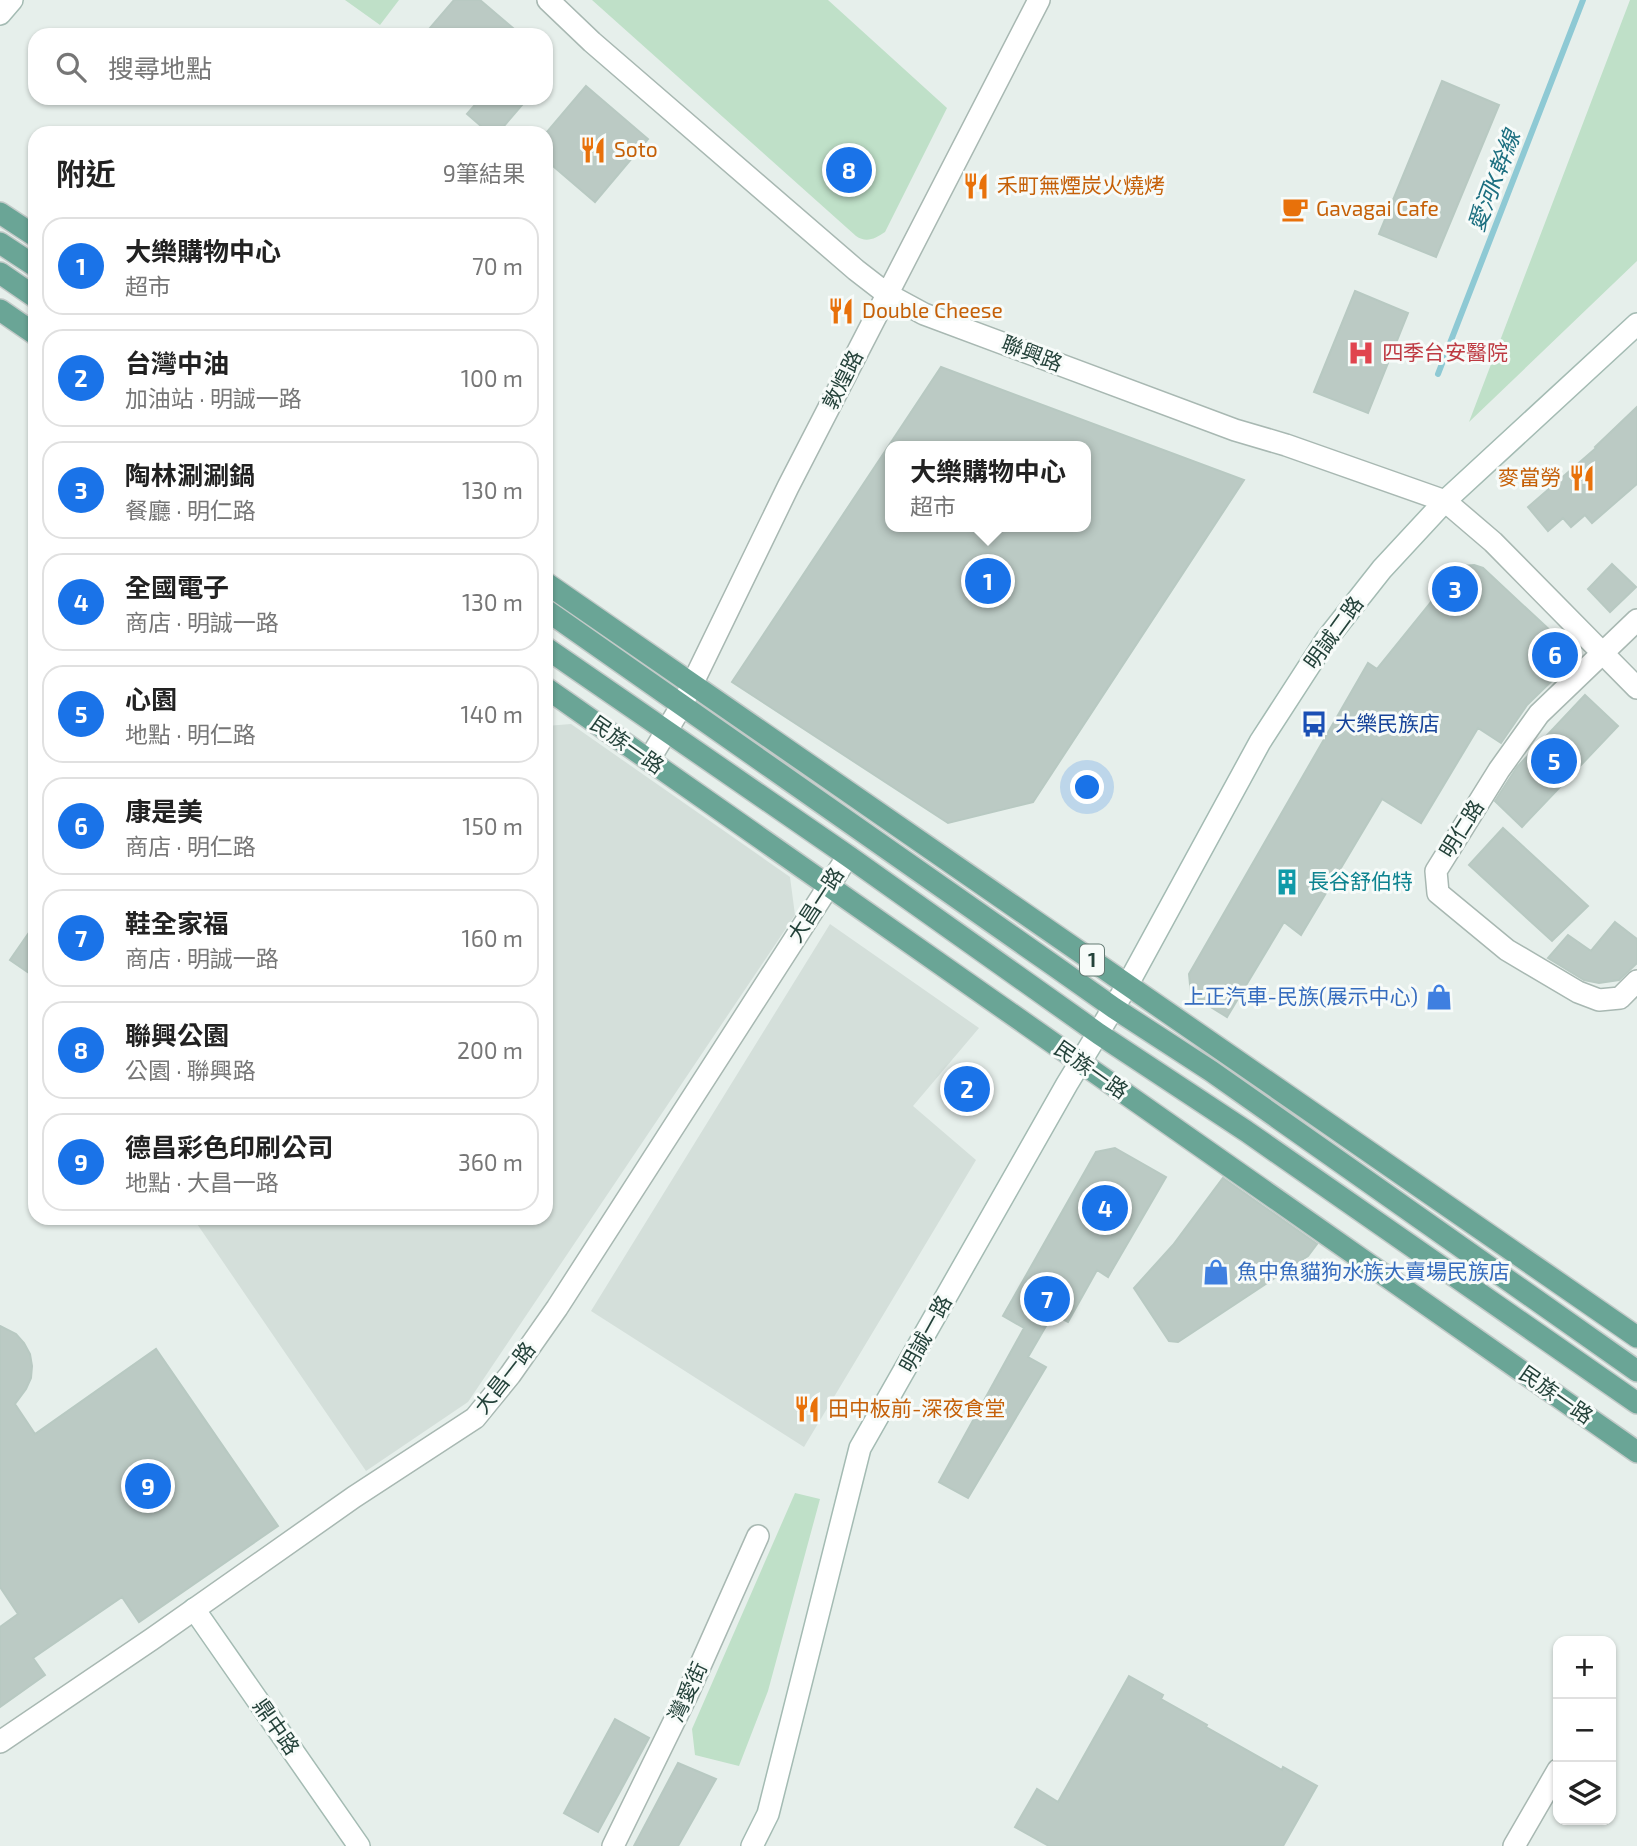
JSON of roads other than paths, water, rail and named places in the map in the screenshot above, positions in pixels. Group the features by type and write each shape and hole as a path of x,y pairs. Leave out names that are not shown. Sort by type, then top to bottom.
{"main road":[{"path":"0,213 28,231"},
{"path":"0,243 28,261"},
{"path":"1,277 28,293"},
{"path":"0,310 28,329"},
{"name":"1","path":"553,588 1637,1337"},
{"name":"1","path":"553,615 1114,1008 1211,1071 1637,1371"},
{"name":"民族一路","path":"553,653 848,856 1099,1034 1246,1131 1637,1403"},
{"name":"民族一路","path":"553,693 1637,1452"},
{"path":"1392,1199 1407,1178"},
{"path":"1349,1250 1371,1218"}],"street":[{"path":"0,14 12,0"},
{"name":"聯興路","path":"548,0 592,42 887,294 924,314 1220,425 1286,445 1445,501"},
{"name":"敦煌路","path":"649,760 682,705 788,487 1038,0"},
{"name":"明誠二路","path":"1114,1008 1260,742 1326,640 1382,569 1445,501 1637,324"},
{"path":"1445,501 1493,542 1637,688"},
{"path":"1603,652 1637,620"},
{"name":"明仁路","path":"1603,652 1539,714 1499,770 1436,871 1438,893 1507,950 1578,992 1599,1000 1620,998 1637,981"},
{"name":"大昌一路","path":"0,1742 354,1497 475,1418 510,1375 557,1308 848,856"},
{"name":"明誠一路","path":"752,1846 768,1814 860,1448 1114,1008"},
{"name":"灣愛街","path":"613,1846 688,1693 758,1536"},
{"name":"鼎中路","path":"194,1609 359,1846"},
{"path":"1514,1846 1553,1779"}],"waterway":[{"name":"愛河K幹線","path":"1438,374 1583,0"}],"place":[{"name":"Soto","path":"593,150"},
{"name":"聯興公園","path":"849,170"},
{"name":"禾町無煙炭火燒烤","path":"976,186"},
{"name":"Gavagai Cafe","path":"1295,209"},
{"name":"Double Cheese","path":"841,311"},
{"name":"四季台安醫院","path":"1361,353"},
{"name":"麥當勞","path":"1582,478"},
{"name":"大樂購物中心","path":"988,581"},
{"name":"陶林涮涮鍋","path":"1455,589"},
{"name":"康是美","path":"1555,655"},
{"name":"大樂民族店","path":"1314,724"},
{"name":"心園","path":"1554,761"},
{"name":"長谷舒伯特","path":"1287,882"},
{"name":"上正汽車-民族(展示中心)","path":"1439,997"},
{"name":"台灣中油","path":"967,1089"},
{"name":"全國電子","path":"1105,1208"},
{"name":"魚中魚貓狗水族大賣場民族店","path":"1216,1272"},
{"name":"鞋全家福","path":"1047,1299"},
{"name":"田中板前-深夜食堂","path":"807,1409"},
{"name":"德昌彩色印刷公司","path":"148,1486"}]}
